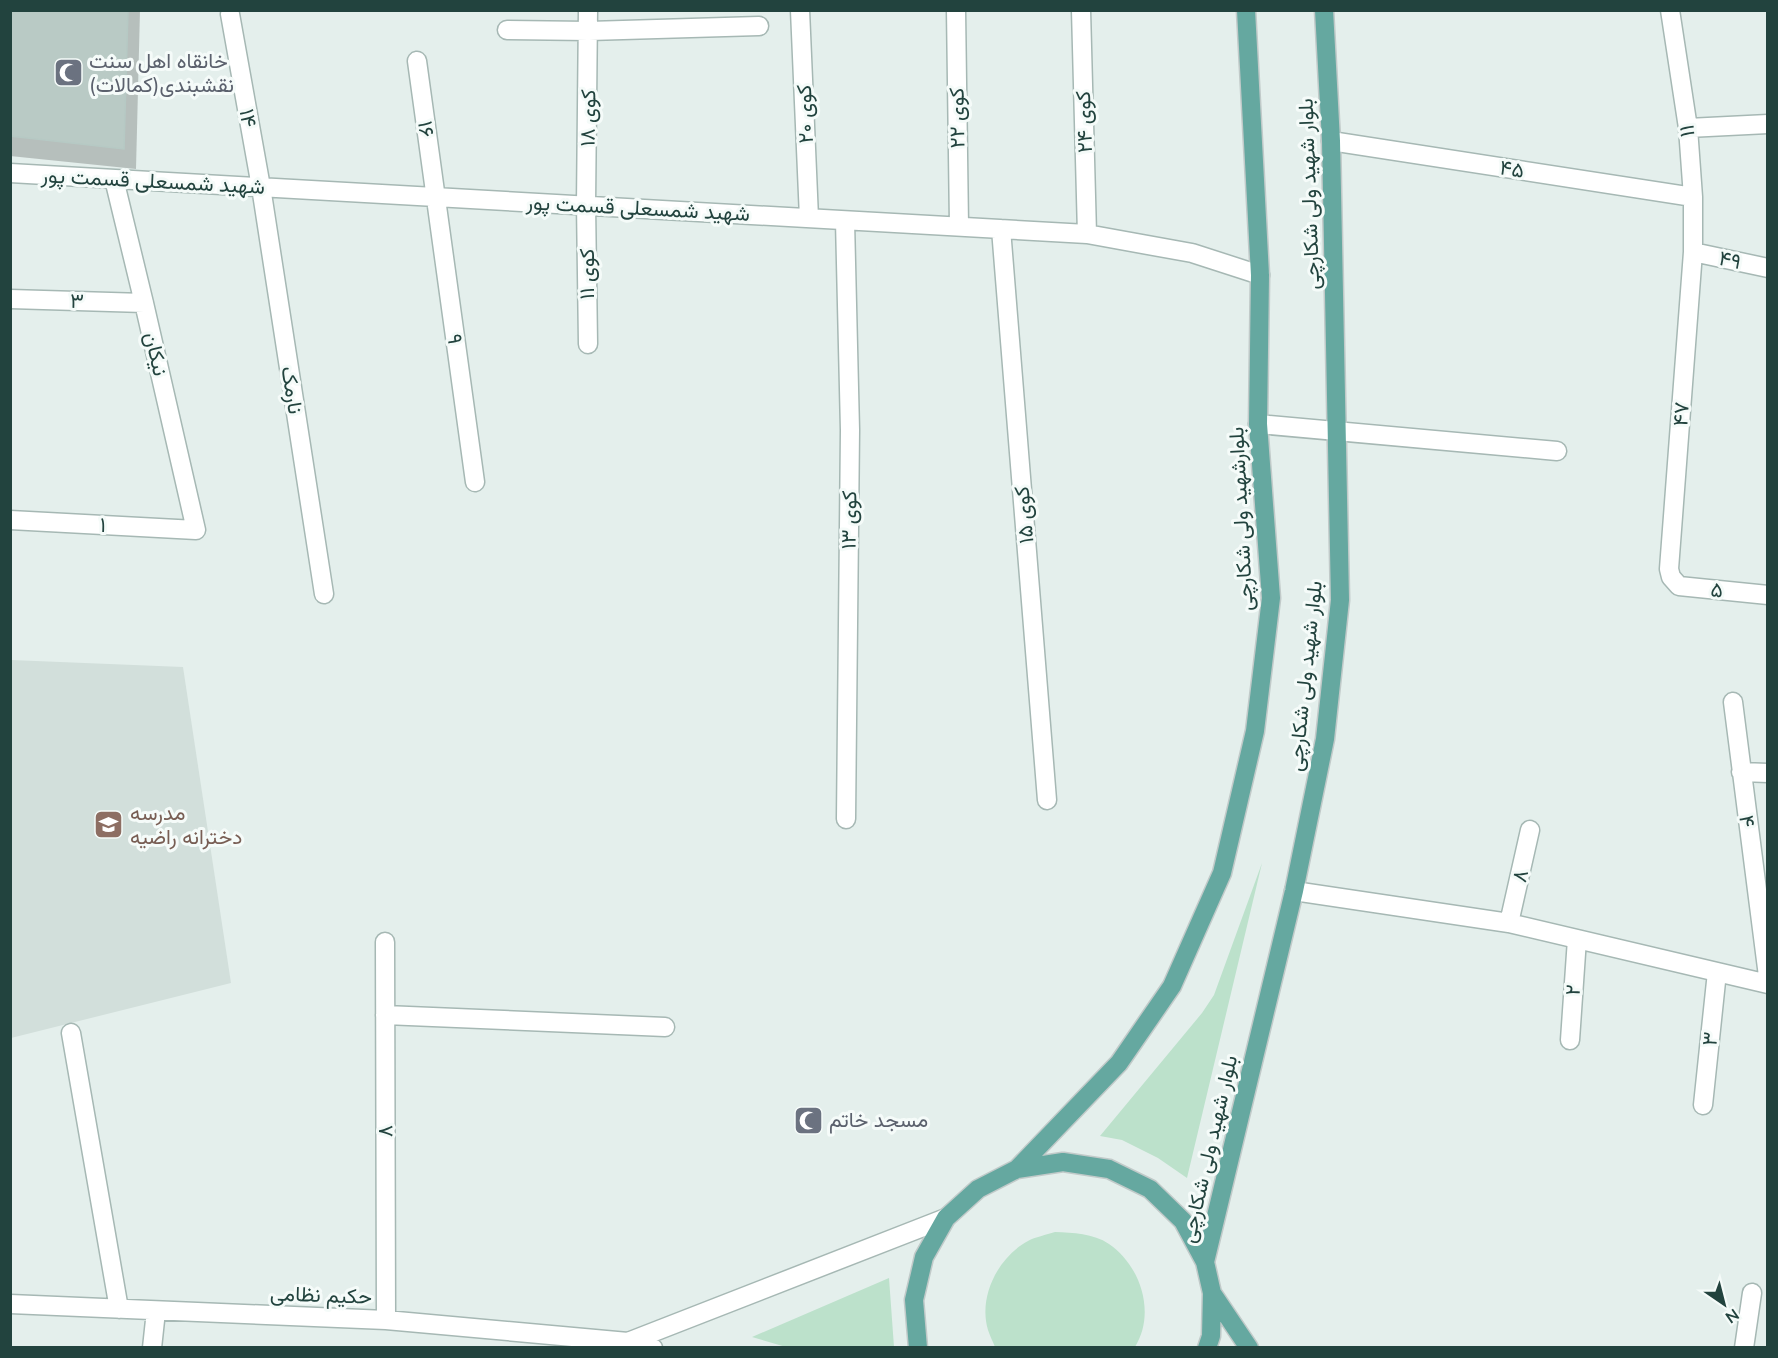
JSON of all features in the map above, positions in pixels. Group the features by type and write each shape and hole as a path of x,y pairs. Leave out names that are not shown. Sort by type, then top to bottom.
{"main road":[{"name":"بلوارشهید ولی شکارچی","path":"1017,1169 1119,1063 1172,986 1222,873 1255,731 1271,598 1258,424 1260,275 1246,10"},
{"name":"بلوار شهید ولی شکارچی","path":"1205,1262 1294,891 1325,739 1340,600 1331,141 1324,10"},
{"path":"918,1347 914,1300 924,1257 946,1218 978,1189 1017,1169 1064,1162 1109,1169 1150,1189 1183,1221 1205,1262 1212,1293 1211,1336 1207,1347"},
{"path":"1212,1293 1249,1347"}],"street":[{"name":"کوی ۱۸","path":"586,204 588,10"},
{"name":"کوی ۲۰","path":"800,10 809,218"},
{"name":"کوی ۲۲","path":"956,10 959,226"},
{"name":"کوی ۲۴","path":"1081,10 1087,234"},
{"name":"۱۱","path":"1670,10 1688,128 1693,197 1693,252"},
{"name":"۱۴","path":"230,14 261,187"},
{"path":"507,30 589,31 759,26"},
{"name":"۱۶","path":"417,61 435,196"},
{"path":"1688,128 1767,124"},
{"name":"۴۵","path":"1331,141 1693,197"},
{"name":"شهید شمسعلی قسمت پور","path":"10,173 1087,234 1192,253 1260,275"},
{"name":"نیکان","path":"114,179 196,530"},
{"name":"نارمک","path":"261,187 324,594"},
{"name":"۹","path":"435,196 475,482"},
{"name":"کوی ۱۱","path":"586,204 588,344"},
{"name":"کوی ۱۳","path":"845,221 850,430 846,819"},
{"name":"کوی ۱۵","path":"1001,229 1047,800"},
{"name":"۴۹","path":"1693,252 1767,268"},
{"name":"۴۷","path":"1671,577 1669,569 1693,252"},
{"name":"۳","path":"10,299 144,303"},
{"path":"1258,424 1557,451"},
{"name":"۱","path":"10,520 196,530"},
{"name":"۵","path":"1671,577 1679,586 1767,595"},
{"name":"۴","path":"1732,702 1765,941 1767,976"},
{"path":"1741,772 1767,773"},
{"name":"۸","path":"1509,923 1530,830"},
{"path":"1294,891 1509,923 1767,984"},
{"name":"۲","path":"1570,1040 1577,939"},
{"name":"۸","path":"385,942 386,1320"},
{"name":"۳","path":"1702,1105 1717,972"},
{"path":"385,1015 665,1027"},
{"path":"71,1033 119,1309"},
{"path":"628,1345 946,1218"},
{"path":"1744,1347 1752,1293"},
{"name":"حکیم نظامی","path":"10,1304 386,1320 653,1347"},
{"path":"152,1347 156,1311"}],"shaded area":[{"name":"مدرسه دخترانه راضیه","path":"11,660 183,667 231,983 11,1038"}],"green space":[{"path":"1262,863 1187,1178 1158,1158 1122,1140 1100,1136 1202,1013 1214,995"},
{"path":"1055,1232 1083,1234 1103,1240 1120,1253 1130,1265 1142,1291 1144,1305 1141,1334 1135,1347 995,1347 988,1330 986,1317 988,1292 993,1279 1000,1267 1017,1248 1031,1240"},
{"path":"889,1278 894,1347 786,1347 752,1337"}],"building":[{"name":"خانقاه اهل سنت نقشبندی(کمالات)","path":"10,10 128,10 124,149 10,136"}],"place":[{"name":"خانقاه اهل سنت نقشبندی(کمالات)","path":"68,73"},
{"name":"مدرسه دخترانه راضیه","path":"109,825"},
{"name":"مسجد خاتم","path":"808,1120"}]}
